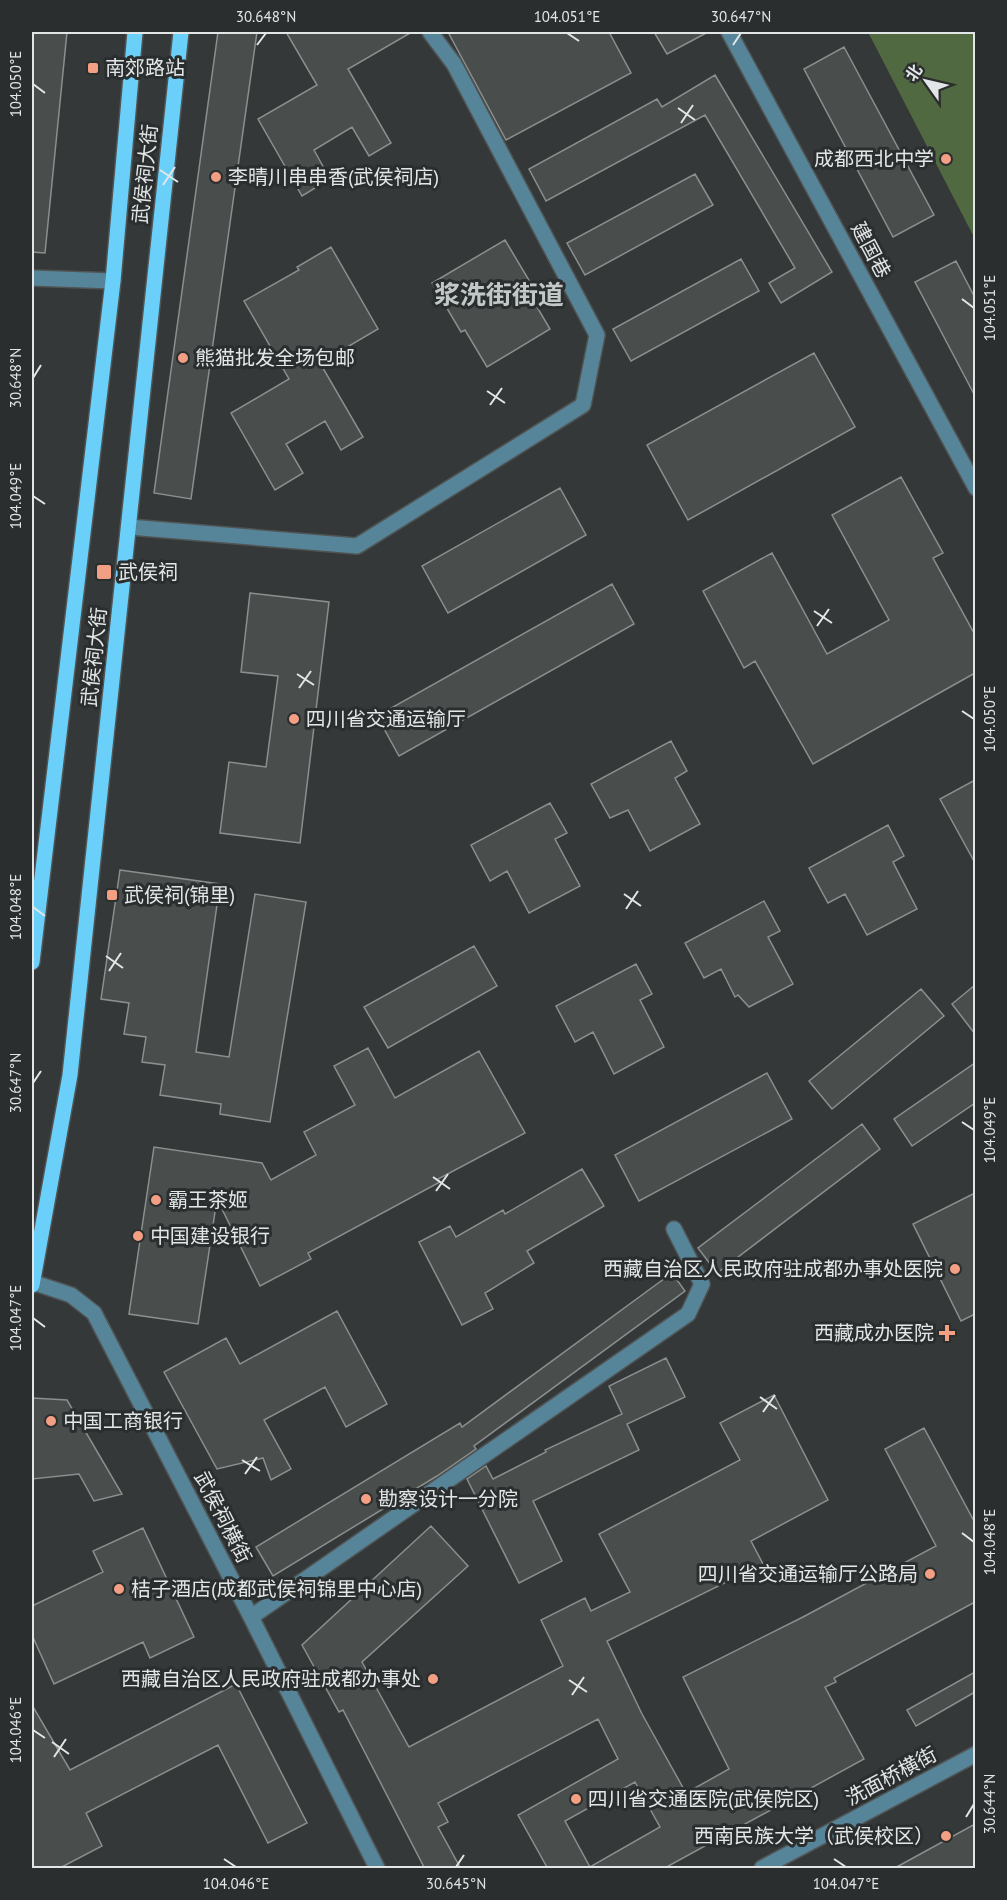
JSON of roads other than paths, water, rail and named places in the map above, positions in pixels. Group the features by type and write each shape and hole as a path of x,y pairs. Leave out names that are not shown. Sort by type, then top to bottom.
{"main road":[{"name":"武侯祠大街","path":"32,962 113,281 135,32"},
{"name":"武侯祠大街","path":"32,1283 70,1075 181,32"}],"street":[{"path":"129,527 357,546 583,405 597,335 454,64 430,32"},
{"name":"建国巷","path":"729,32 975,488"},
{"path":"32,278 113,281"},
{"path":"251,1617 688,1314 702,1284 674,1229"},
{"name":"武侯祠横街","path":"32,1283 71,1294 94,1313 251,1617 377,1869"},
{"name":"洗面桥横街","path":"762,1869 975,1754"}],"place":[{"name":"南郊路站","path":"93,68"},
{"name":"成都西北中学","path":"946,159"},
{"name":"李晴川串串香(武侯祠店)","path":"216,177"},
{"name":"熊猫批发全场包邮","path":"183,358"},
{"name":"武侯祠","path":"104,572"},
{"name":"四川省交通运输厅","path":"294,719"},
{"name":"武侯祠(锦里)","path":"112,895"},
{"name":"霸王茶姬","path":"156,1200"},
{"name":"中国建设银行","path":"138,1236"},
{"name":"西藏自治区人民政府驻成都办事处医院","path":"955,1269"},
{"name":"西藏成办医院","path":"947,1333"},
{"name":"中国工商银行","path":"51,1421"},
{"name":"勘察设计一分院","path":"366,1499"},
{"name":"四川省交通运输厅公路局","path":"930,1574"},
{"name":"桔子酒店(成都武侯祠锦里中心店)","path":"119,1589"},
{"name":"西藏自治区人民政府驻成都办事处","path":"433,1679"},
{"name":"四川省交通医院(武侯院区)","path":"576,1799"},
{"name":"西南民族大学（武侯校区）","path":"946,1836"}],"district":[{"name":"浆洗街街道","path":"499,295"}]}
